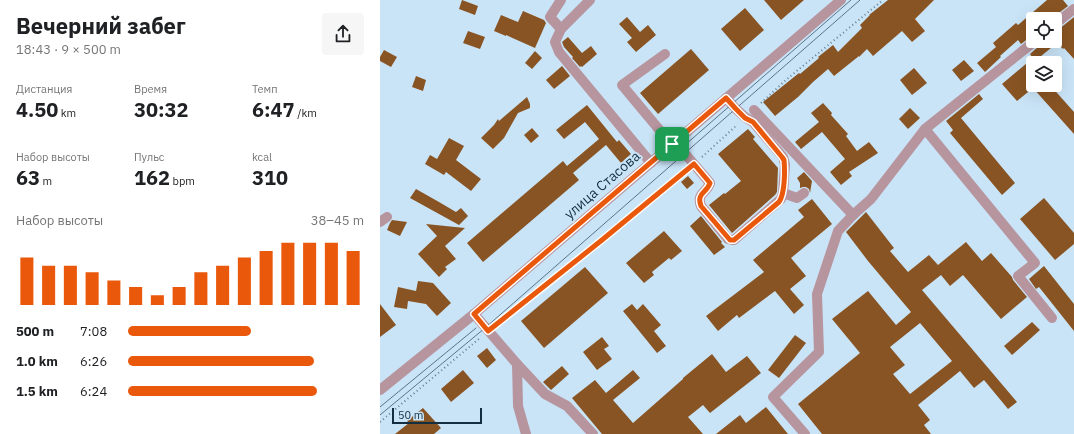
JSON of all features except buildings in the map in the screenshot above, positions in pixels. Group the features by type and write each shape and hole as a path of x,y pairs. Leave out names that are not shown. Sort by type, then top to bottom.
{"street":[{"path":"561,0 550,16 561,29"},
{"path":"590,0 561,29 555,42 559,52 650,163"},
{"name":"улица Стасова","path":"380,390 474,314 839,1"},
{"path":"1062,18 1074,9"},
{"path":"806,434 773,397 819,352 817,294 838,231 870,199 925,129 1026,48"},
{"path":"665,54 622,85 710,183 700,196 699,200 701,206 730,240 734,240 781,199 783,193 784,160 753,122 745,118 726,98"},
{"path":"754,110 853,215"},
{"path":"925,129 1035,263 1018,276 1052,318"},
{"path":"783,193 797,198 804,193"},
{"path":"474,314 545,394 567,406 593,434"},
{"path":"517,364 518,406 526,434"}],"path":[{"path":"754,110 787,79 883,0"},
{"path":"380,422 488,331 694,164 745,118"}],"tram line":[{"path":"685,145 851,0"},
{"path":"380,415 485,328 860,0"},
{"path":"380,407 476,328"}],"route":[{"path":"726,98 745,118 753,122 784,160 783,193 781,199 734,240 730,240 701,206 699,200 700,196 708,188 710,183 694,164 690,169 488,331 485,328 474,314 672,144 726,98"}]}
